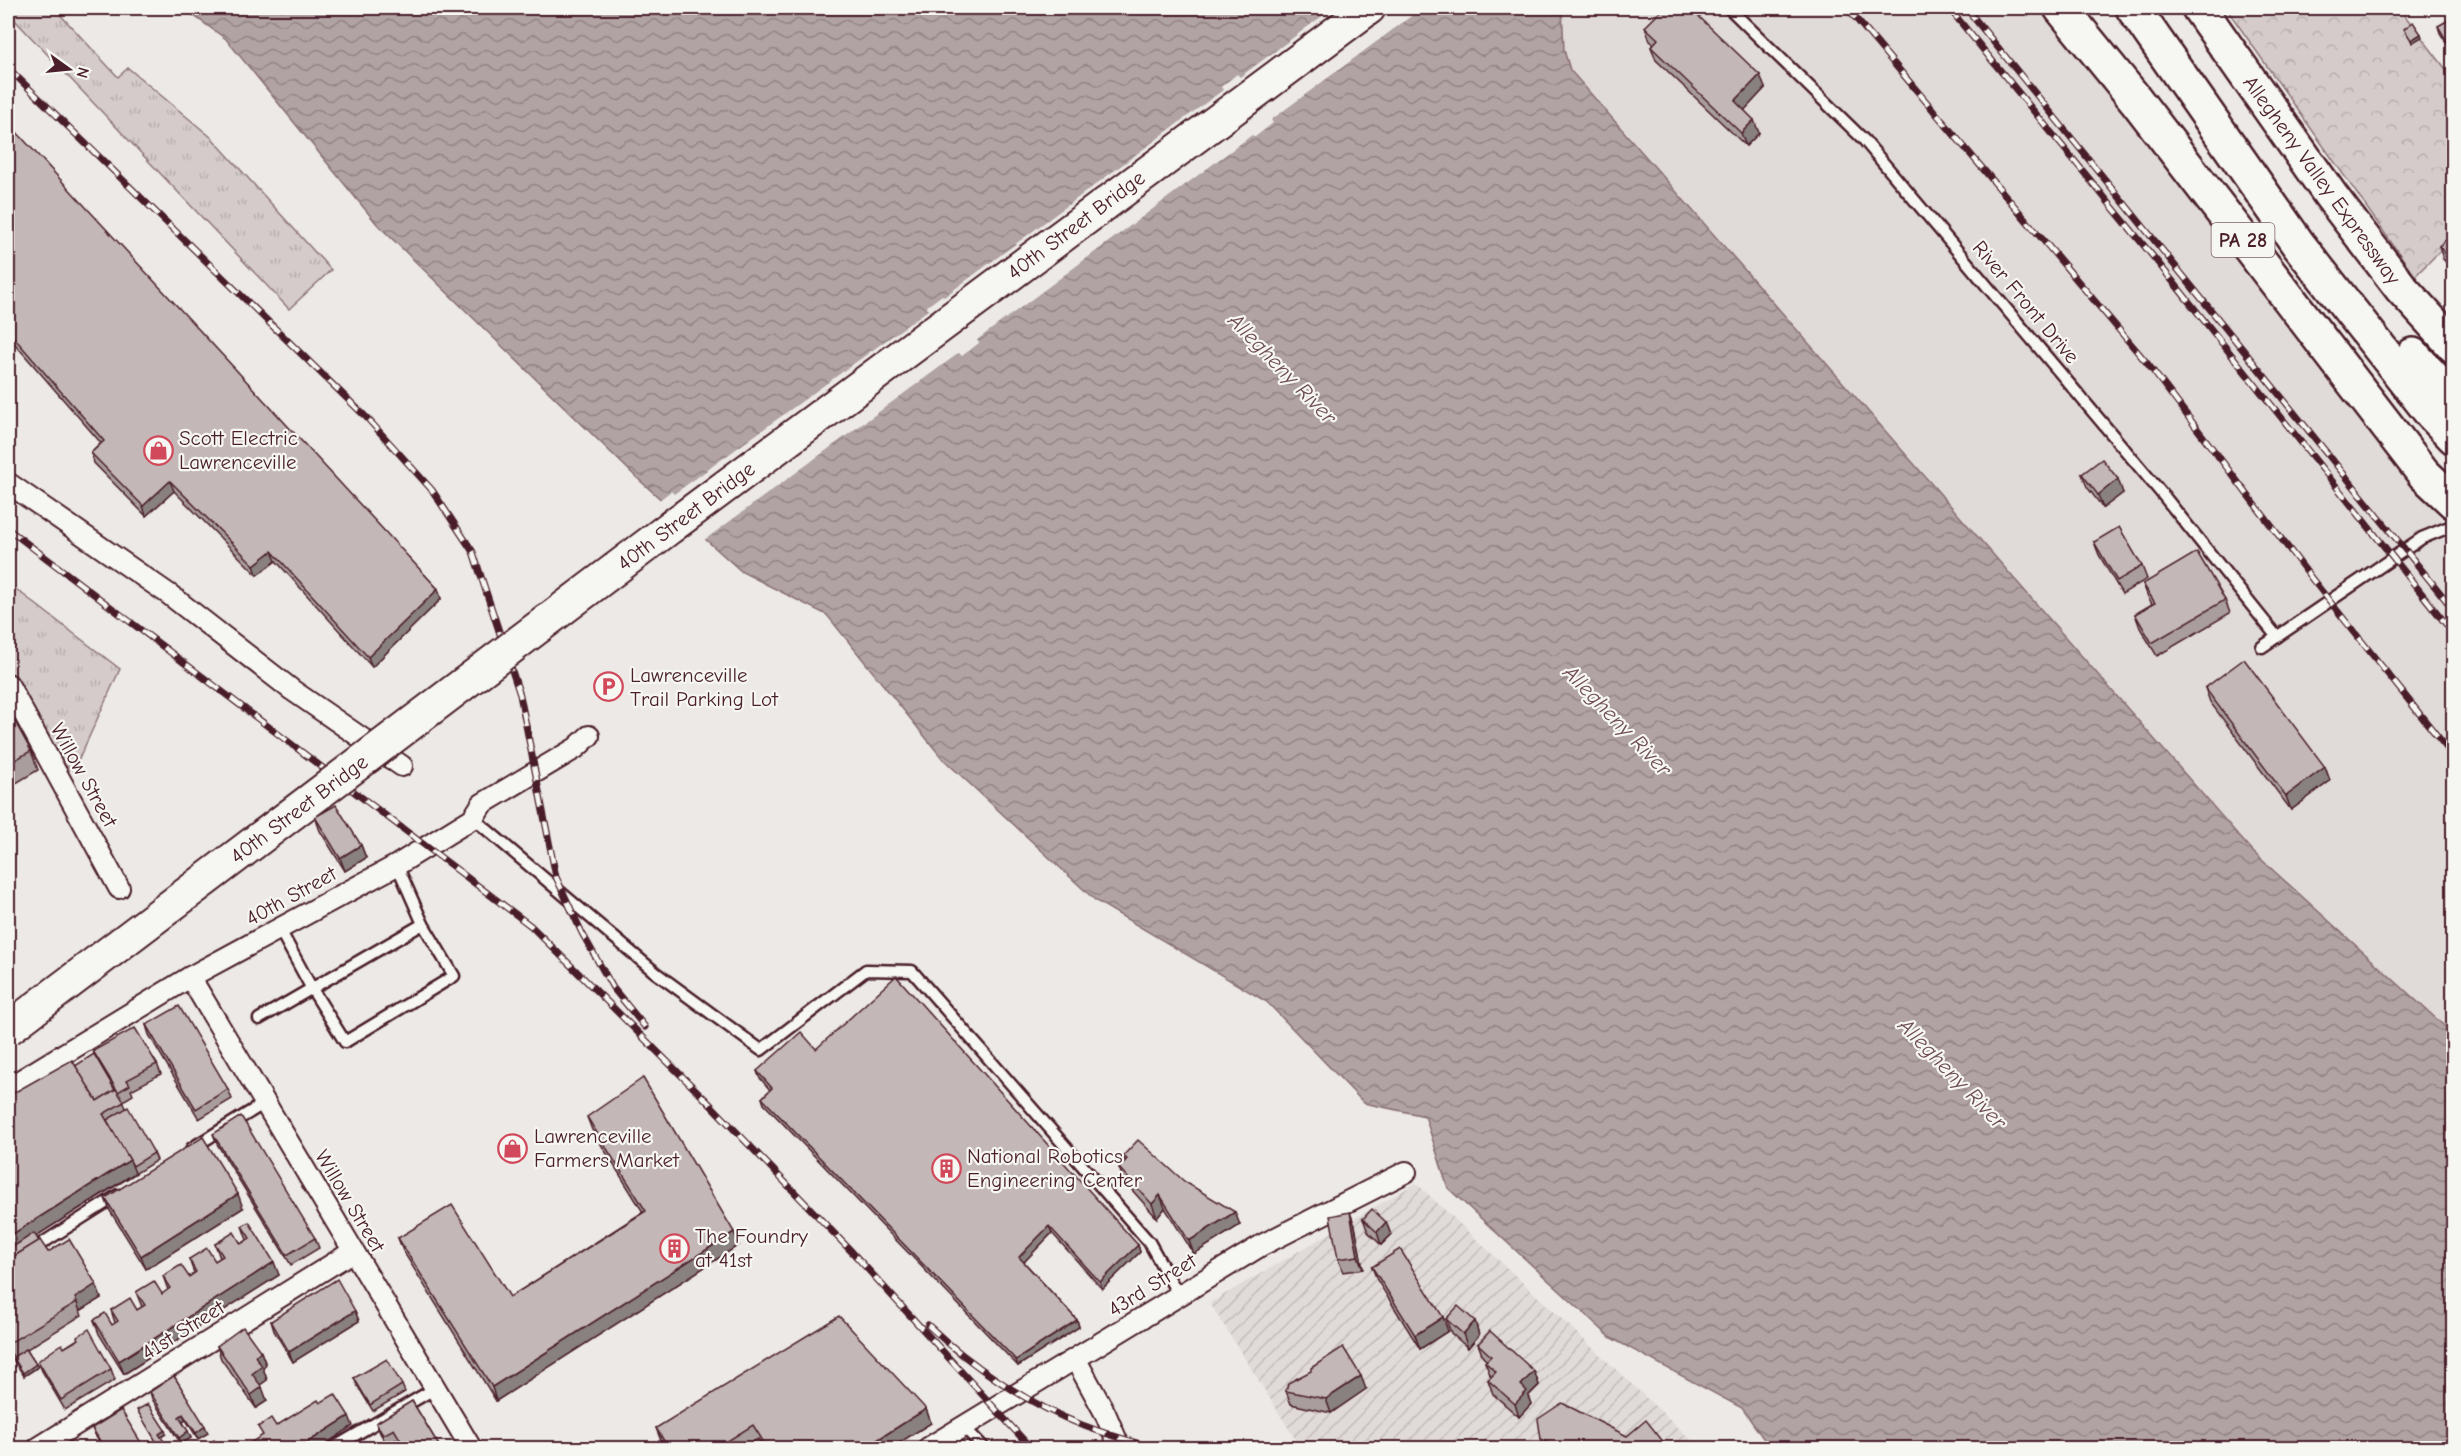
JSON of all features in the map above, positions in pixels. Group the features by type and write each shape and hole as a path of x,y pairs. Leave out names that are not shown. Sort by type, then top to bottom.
{"highway":[{"name":"PA 28","path":"2061,8 2136,100 2424,474 2454,502"},
{"path":"2133,8 2298,244 2454,437"},
{"path":"2158,8 2295,207 2350,279 2454,401"},
{"name":"Allegheny Valley Expressway","path":"2201,12 2331,196 2402,289 2454,346"},
{"path":"2424,474 2454,510"}],"main road":[{"name":"40th Street Bridge","path":"8,1029 681,519 1369,8"}],"street":[{"path":"8,483 170,595 292,690 402,766"},
{"name":"Willow Street","path":"8,684 119,888"},
{"name":"40th Street","path":"8,1088 190,976 280,930 397,865 473,818 482,804 576,748 589,736"},
{"name":"Willow Street","path":"190,976 263,1104 471,1449"},
{"name":"43rd Street","path":"928,1449 1262,1245 1406,1172"},
{"name":"41st Street","path":"38,1449 352,1252"},
{"path":"1076,1360 1105,1413 1120,1449"}],"lane":[{"name":"River Front Drive","path":"1729,8 1864,140 2163,495 2277,637"},
{"path":"2262,647 2421,538 2454,525"},
{"path":"473,818 656,973 761,1050 866,970 912,971 1149,1242 1179,1296"},
{"path":"280,930 312,989 345,1042 454,976 423,924 397,865"},
{"path":"259,1019 423,924"},
{"path":"178,1158 263,1104"},
{"path":"8,1265 128,1189"},
{"path":"333,1449 434,1389"},
{"path":"963,1426 984,1449"}],"shaded area":[{"path":"1562,8 2043,8 2283,322 2453,533 2453,1034 2252,851 1570,70 1564,50"},
{"path":"1416,1183 1700,1448 1301,1448 1210,1303"}],"green space":[{"path":"8,8 54,8 118,77 128,68 212,138 331,270 289,309 8,13"},
{"path":"2226,8 2399,8 2445,68 2453,71 2453,238 2415,276"},
{"path":"8,583 120,669 74,770 57,762 8,668"}],"water":[{"name":"Allegheny River","path":"183,8 1562,8 1564,50 1570,70 2252,851 2453,1034 2453,1448 1770,1448 1742,1408 1611,1338 1448,1188 1425,1116 1364,1103 1267,1002 1096,901 942,758 827,615 742,572 637,478 377,224 226,39"}],"pier":[{"path":"1333,8 1422,8 1271,120 1273,123 1255,137 1252,135 977,340 979,343 962,356 959,353 703,541 658,501 671,491 674,494 928,310 926,307 942,295 944,297 1223,90 1221,87 1237,74 1240,77"}],"building":[{"path":"1664,8 1690,8 1760,75 1735,101 1754,120 1741,133 1651,47 1658,39 1645,27"},
{"path":"2454,17 2454,39 2448,43 2438,26"},
{"path":"2413,22 2421,34 2411,40 2404,29"},
{"path":"12,127 438,589 368,657 272,551 254,565 170,481 143,506 91,453 104,441 10,333 8,335 8,132"},
{"path":"2454,233 2454,263 2439,246"},
{"path":"2102,459 2118,479 2098,495 2082,474"},
{"path":"2119,527 2142,566 2117,581 2094,542"},
{"path":"2197,552 2225,600 2152,643 2135,614 2155,603 2143,584"},
{"path":"2244,659 2325,767 2286,796 2205,688"},
{"path":"8,709 31,751 8,764"},
{"path":"336,805 361,845 340,858 315,817"},
{"name":"National Robotics Engineering Center","path":"896,976 1138,1245 1100,1282 1049,1226 1019,1257 1077,1320 1016,1360 762,1098 772,1088 757,1071 801,1032 816,1049"},
{"path":"179,1006 228,1089 196,1109 146,1025"},
{"path":"135,1028 157,1064 127,1080 130,1085 118,1092 93,1051"},
{"path":"94,1054 115,1090 97,1101 75,1066"},
{"path":"72,1060 97,1101 116,1089 124,1102 103,1114 130,1160 8,1237 8,1096"},
{"name":"The Foundry at 41st","path":"643,1078 734,1232 492,1387 398,1238 452,1205 510,1297 646,1211 587,1117"},
{"path":"128,1107 154,1153 133,1166 107,1120"},
{"path":"241,1116 315,1238 287,1255 213,1134"},
{"path":"203,1137 238,1194 141,1256 105,1198"},
{"path":"1138,1140 1185,1182 1235,1212 1189,1241 1160,1195 1152,1204 1119,1168 1127,1159 1123,1156"},
{"path":"1372,1209 1386,1222 1377,1232 1363,1219"},
{"path":"1350,1212 1358,1256 1338,1259 1330,1216"},
{"path":"249,1222 274,1262 119,1361 94,1320 105,1313 112,1325 118,1321 111,1310 130,1298 137,1310 145,1305 136,1292 154,1281 162,1294 170,1288 163,1276 181,1265 189,1277 196,1272 189,1259 207,1248 215,1261 223,1256 215,1244 234,1232 241,1244 250,1238 242,1226"},
{"path":"34,1233 39,1241 8,1260 8,1250"},
{"path":"69,1239 96,1284 75,1298 77,1302 8,1344 8,1260 40,1240 48,1252"},
{"path":"1400,1249 1443,1317 1415,1335 1372,1267"},
{"path":"337,1279 355,1311 289,1352 271,1321"},
{"path":"1458,1306 1475,1321 1463,1334 1446,1319"},
{"path":"839,1316 926,1409 863,1449 768,1449 753,1425 715,1449 669,1449 656,1428"},
{"path":"243,1327 261,1352 255,1356 262,1366 252,1374 262,1387 251,1395 217,1346"},
{"path":"89,1329 111,1369 61,1400 38,1361 62,1344 64,1348 79,1339 77,1337"},
{"path":"1490,1331 1534,1371 1521,1385 1527,1391 1515,1404 1488,1380 1496,1372 1485,1362 1491,1356 1478,1344"},
{"path":"1343,1347 1361,1376 1326,1399 1286,1391 1288,1383 1311,1371 1311,1368"},
{"path":"26,1349 36,1364 23,1373 13,1357"},
{"path":"387,1359 402,1385 370,1405 354,1378"},
{"path":"174,1376 205,1426 196,1433 183,1414 179,1417 188,1431 179,1438 150,1392"},
{"path":"335,1394 349,1416 297,1449 247,1449 245,1446 263,1435 258,1427 271,1418 276,1426 318,1400 320,1403"},
{"path":"412,1401 441,1449 406,1449 394,1429 383,1435 376,1423"},
{"path":"1562,1403 1627,1436 1646,1420 1669,1449 1560,1449 1541,1439 1538,1419"},
{"path":"148,1404 165,1430 159,1434 165,1443 159,1446 137,1410"},
{"path":"121,1410 145,1449 105,1449 92,1428"},
{"path":"214,1440 219,1449 208,1449 206,1445"}],"railway":[{"path":"1847,8 2147,363 2312,579 2454,757"},
{"path":"1949,8 2155,259 2454,634"},
{"path":"1966,8 2454,610"},
{"path":"8,68 367,418 432,490 473,552 520,695 556,877 582,933 613,988 645,1027"},
{"path":"8,529 531,926 704,1098 852,1252 1031,1448"},
{"path":"928,1325 962,1355 1020,1395 1082,1425 1152,1448"}],"place":[{"name":"Scott Electric Lawrenceville","path":"158,450"},
{"name":"Lawrenceville Trail Parking Lot","path":"609,687"},
{"name":"Lawrenceville Farmers Market","path":"513,1148"},
{"name":"National Robotics Engineering Center","path":"946,1168"},
{"name":"The Foundry at 41st","path":"674,1248"}]}
